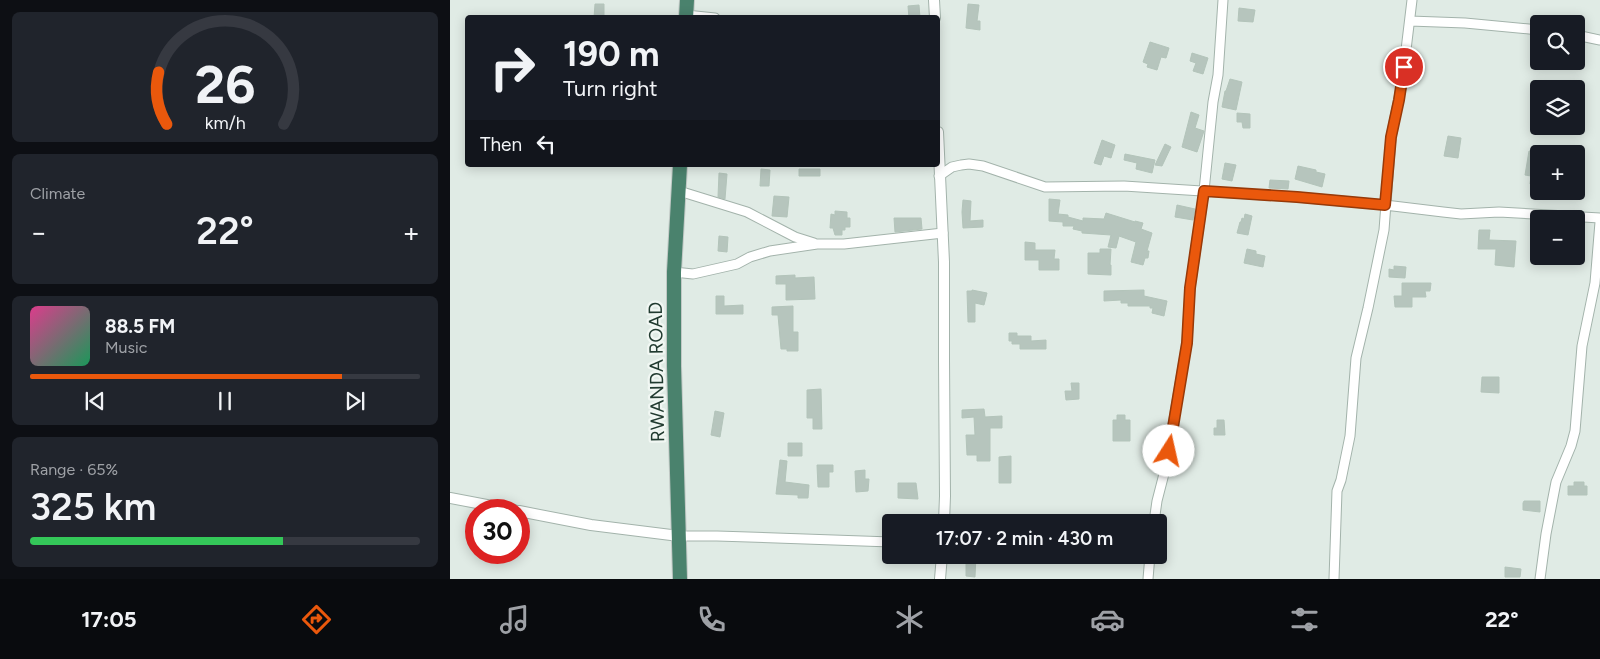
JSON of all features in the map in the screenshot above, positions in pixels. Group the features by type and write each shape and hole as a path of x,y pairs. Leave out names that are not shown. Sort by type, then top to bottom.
{"highway":[{"path":"686,15 687,0"},
{"name":"RWANDA ROAD","path":"680,167 674,272 674,404 680,579"}],"street":[{"path":"934,0 935,15"},
{"path":"1155,514 1166,466 1186,350 1190,288 1218,75 1223,0"},
{"path":"1334,579 1338,491 1350,436 1356,358 1383,237 1391,137 1402,83 1412,0"},
{"path":"1410,21 1466,23 1530,29"},
{"path":"1585,38 1600,40"},
{"path":"939,176 952,167 969,164 983,166 1045,187 1124,186 1297,197 1461,214 1499,212 1600,218"},
{"path":"939,167 944,262 944,514"},
{"path":"679,191 747,212 795,237 817,244"},
{"path":"1540,579 1556,482 1571,446 1574,431 1582,346 1595,283 1600,222"},
{"path":"674,272 693,274 737,264 750,257 770,251 817,244 844,244 943,233"},
{"path":"450,498 465,501"},
{"path":"530,513 591,524 679,536 882,542"},
{"path":"940,579 941,564"},
{"path":"1148,579 1149,564"}],"building":[{"path":"595,4 604,4 604,15 594,15"},
{"path":"968,4 979,5 977,21 980,21 980,30 966,28"},
{"path":"919,5 920,15 909,15 908,6"},
{"path":"1239,8 1255,10 1253,22 1238,21"},
{"path":"1150,42 1169,48 1166,58 1161,57 1157,70 1147,67 1148,64 1143,62"},
{"path":"1192,53 1208,58 1203,74 1193,71 1196,63 1190,61"},
{"path":"1230,79 1242,82 1236,110 1222,107 1225,91"},
{"path":"1191,112 1199,115 1195,128 1204,131 1197,152 1182,147"},
{"path":"1237,113 1250,114 1250,128 1243,128 1242,122 1237,122"},
{"path":"1448,136 1461,138 1458,158 1444,156"},
{"path":"1102,140 1115,145 1111,158 1104,156 1101,165 1094,163"},
{"path":"1165,144 1171,147 1162,166 1155,165"},
{"path":"1529,151 1530,151 1530,176 1525,175"},
{"path":"1125,154 1155,160 1152,173 1136,169 1137,163 1124,160"},
{"path":"1225,163 1236,165 1232,181 1222,179"},
{"path":"1298,166 1325,174 1322,187 1295,179"},
{"path":"761,169 770,170 769,186 760,186"},
{"path":"799,169 820,169 820,176 799,176"},
{"path":"719,173 727,174 725,199 718,197"},
{"path":"1270,180 1289,181 1288,189 1269,188"},
{"path":"774,196 789,197 787,217 772,216"},
{"path":"1049,199 1060,200 1058,214 1068,215 1068,217 1083,221 1083,218 1104,219 1106,213 1143,223 1141,229 1152,233 1147,251 1149,251 1148,258 1145,258 1143,265 1131,262 1136,242 1119,236 1116,248 1108,247 1111,235 1082,233 1082,231 1073,229 1074,226 1063,226 1063,222 1049,221"},
{"path":"963,200 971,201 970,221 983,220 983,227 963,228"},
{"path":"1177,205 1195,209 1193,220 1175,217"},
{"path":"835,211 847,212 847,218 850,218 850,227 845,227 845,230 842,230 842,235 835,235 833,228 830,228 831,214 835,215"},
{"path":"1245,214 1252,216 1248,235 1237,233 1240,222 1242,218 1244,219"},
{"path":"894,218 921,218 922,229 895,232"},
{"path":"1479,230 1490,230 1489,240 1516,241 1514,267 1495,265 1496,249 1478,249"},
{"path":"719,236 728,237 727,252 718,251"},
{"path":"1025,242 1035,243 1035,250 1055,250 1054,259 1059,259 1059,270 1039,270 1039,260 1025,260"},
{"path":"1100,249 1111,249 1111,275 1088,274 1088,253 1100,253"},
{"path":"1247,249 1265,256 1263,267 1244,263"},
{"path":"1394,266 1406,267 1405,278 1389,277 1389,269 1394,270"},
{"path":"795,275 795,278 814,277 815,299 786,300 786,284 776,284 776,276"},
{"path":"1402,283 1431,283 1430,291 1425,291 1426,297 1412,297 1412,307 1395,307 1394,296 1402,296"},
{"path":"1144,290 1144,296 1167,301 1164,316 1152,313 1153,308 1150,308 1150,306 1128,306 1128,303 1121,303 1121,300 1104,301 1104,291"},
{"path":"967,291 987,293 984,305 975,303 975,322 968,322"},
{"path":"716,296 724,296 724,306 743,305 743,314 716,314"},
{"path":"793,306 793,332 798,332 798,351 787,351 787,349 781,349 778,315 772,315 772,307"},
{"path":"1009,333 1017,333 1017,336 1031,336 1031,341 1046,340 1046,349 1020,349 1020,344 1012,344 1012,341 1009,341"},
{"path":"1482,377 1499,377 1499,393 1481,392"},
{"path":"1071,383 1079,383 1079,399 1066,400 1065,391 1072,391"},
{"path":"821,389 822,429 813,429 813,418 807,418 807,390"},
{"path":"984,409 985,417 1002,416 1002,428 990,428 990,461 977,461 977,455 967,455 966,435 975,435 974,417 962,418 962,410"},
{"path":"715,411 724,413 720,437 711,435"},
{"path":"1117,415 1125,415 1125,420 1130,420 1130,441 1113,441 1113,420 1117,420"},
{"path":"1217,420 1224,420 1225,435 1214,435 1214,428 1217,428"},
{"path":"788,443 802,443 802,456 788,456"},
{"path":"1011,456 1011,483 999,483 999,457"},
{"path":"780,460 787,461 785,482 809,485 808,498 798,498 798,495 776,494"},
{"path":"817,465 833,465 833,472 829,472 829,487 818,487"},
{"path":"865,470 865,479 869,479 868,491 856,492 855,471"},
{"path":"1574,482 1584,482 1584,486 1587,486 1587,495 1568,495 1568,486 1574,486"},
{"path":"898,483 916,483 918,499 898,498"},
{"path":"1524,501 1540,501 1540,512 1523,510"},
{"path":"966,564 976,564 975,577 966,576"},
{"path":"1505,567 1521,569 1520,577 1505,577"}],"route":[{"path":"1169,451 1187,343 1193,258 1204,191 1385,205 1391,137 1404,67"}]}
